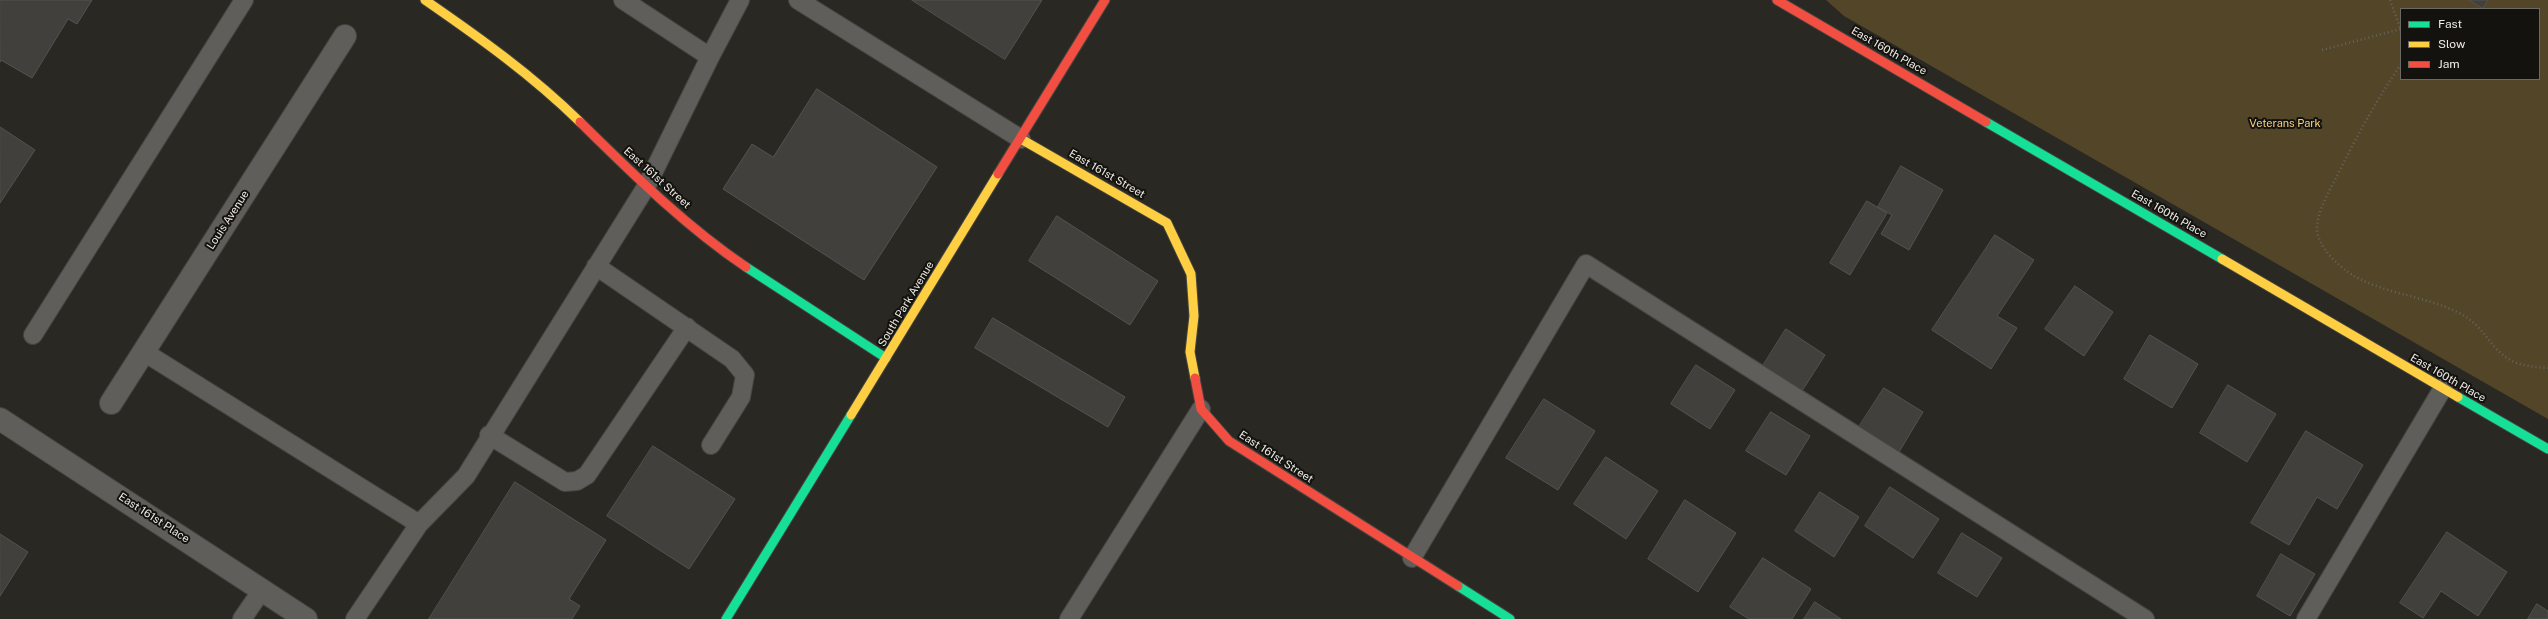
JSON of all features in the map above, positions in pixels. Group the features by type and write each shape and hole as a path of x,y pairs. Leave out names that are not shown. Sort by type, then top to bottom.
{"street":[{"name":"East 161st Street","path":"425,0 482,39 543,86 646,187 724,252 886,358"},
{"name":"South Park Avenue","path":"726,619 1105,0"},
{"name":"East 160th Place","path":"1778,0 2548,449"},
{"name":"Louis Avenue","path":"111,403 345,36"},
{"name":"East 161st Street","path":"1021,138 1167,223 1191,274 1194,316 1190,352 1201,409 1229,441 1510,619"},
{"name":"East 161st Place","path":"0,419 306,619"}],"lane":[{"path":"33,335 244,0"},
{"path":"623,0 710,57"},
{"path":"355,619 419,524 466,476 490,435 646,187 710,57 740,0"},
{"path":"798,0 1021,138"},
{"path":"1412,558 1586,264 2144,619"},
{"path":"596,266 732,359 745,375 741,397 711,445"},
{"path":"490,435 565,482 577,481 587,476 687,327"},
{"path":"144,352 419,524"},
{"path":"2306,619 2443,388"},
{"path":"1069,619 1201,409"},
{"path":"242,619 262,590"}],"path":[{"path":"2390,0 2400,26"},
{"path":"2322,50 2400,29"},
{"path":"2400,65 2372,106 2319,215 2317,228 2321,242 2334,260 2354,276 2386,290 2432,302 2458,312 2478,324 2506,357 2519,364 2548,368"}],"green space":[{"name":"Veterans Park","path":"1826,0 2548,0 2548,419 1844,16"}],"building":[{"path":"0,0 92,0 77,24 68,19 32,78 1,60 0,62"},
{"path":"912,0 1042,0 1005,59"},
{"path":"2469,0 2488,0 2483,8"},
{"path":"817,89 937,167 864,280 723,189 752,144 773,157"},
{"path":"0,127 35,150 0,203"},
{"path":"1901,166 1943,190 1909,250 1881,234 1892,215 1878,207"},
{"path":"1867,201 1887,213 1850,275 1830,263"},
{"path":"1057,216 1158,281 1130,325 1029,261"},
{"path":"1995,235 2034,260 1997,316 2017,328 1991,369 1932,330"},
{"path":"2075,286 2113,312 2084,356 2045,329"},
{"path":"993,318 1125,397 1108,427 975,348"},
{"path":"1786,329 1825,355 1800,394 1761,369"},
{"path":"2150,335 2198,364 2172,408 2124,379"},
{"path":"1696,365 1735,390 1710,429 1671,404"},
{"path":"2228,385 2276,414 2247,462 2200,433"},
{"path":"1884,388 1923,412 1899,452 1859,427"},
{"path":"1544,399 1595,431 1558,490 1506,458"},
{"path":"1771,412 1810,436 1786,475 1746,451"},
{"path":"2306,431 2363,465 2337,509 2317,497 2289,545 2251,523"},
{"path":"653,446 735,499 689,569 607,516"},
{"path":"1606,457 1658,491 1626,539 1574,504"},
{"path":"515,482 606,540 569,599 580,606 572,619 429,619"},
{"path":"1890,487 1939,519 1913,558 1865,526"},
{"path":"1820,492 1859,517 1834,557 1795,531"},
{"path":"1685,500 1736,533 1698,592 1648,559"},
{"path":"2447,532 2507,572 2478,616 2441,591 2423,618 2400,603"},
{"path":"1962,533 2002,558 1977,597 1938,573"},
{"path":"0,534 28,552 0,596"},
{"path":"2281,554 2315,574 2290,616 2257,596"},
{"path":"1763,558 1811,589 1792,619 1749,619 1730,607"},
{"path":"1815,602 1841,619 1804,619"},
{"path":"2537,604 2548,611 2548,619 2528,619"}],"traffic: fast":[{"path":"1986,122 2222,259"},
{"path":"746,267 886,358"},
{"path":"2458,397 2548,449"},
{"path":"726,619 851,415"},
{"path":"1458,586 1510,619"}],"traffic: slow":[{"path":"425,0 486,43 543,88 580,122"},
{"path":"1021,139 1167,223 1191,274 1194,316 1190,352 1195,378"},
{"path":"851,415 998,174"},
{"path":"2222,259 2458,397"}],"traffic: jam":[{"path":"998,174 1105,0"},
{"path":"1777,0 1986,122"},
{"path":"580,122 680,217 746,267"},
{"path":"1195,378 1201,409 1229,441 1458,586"}]}
